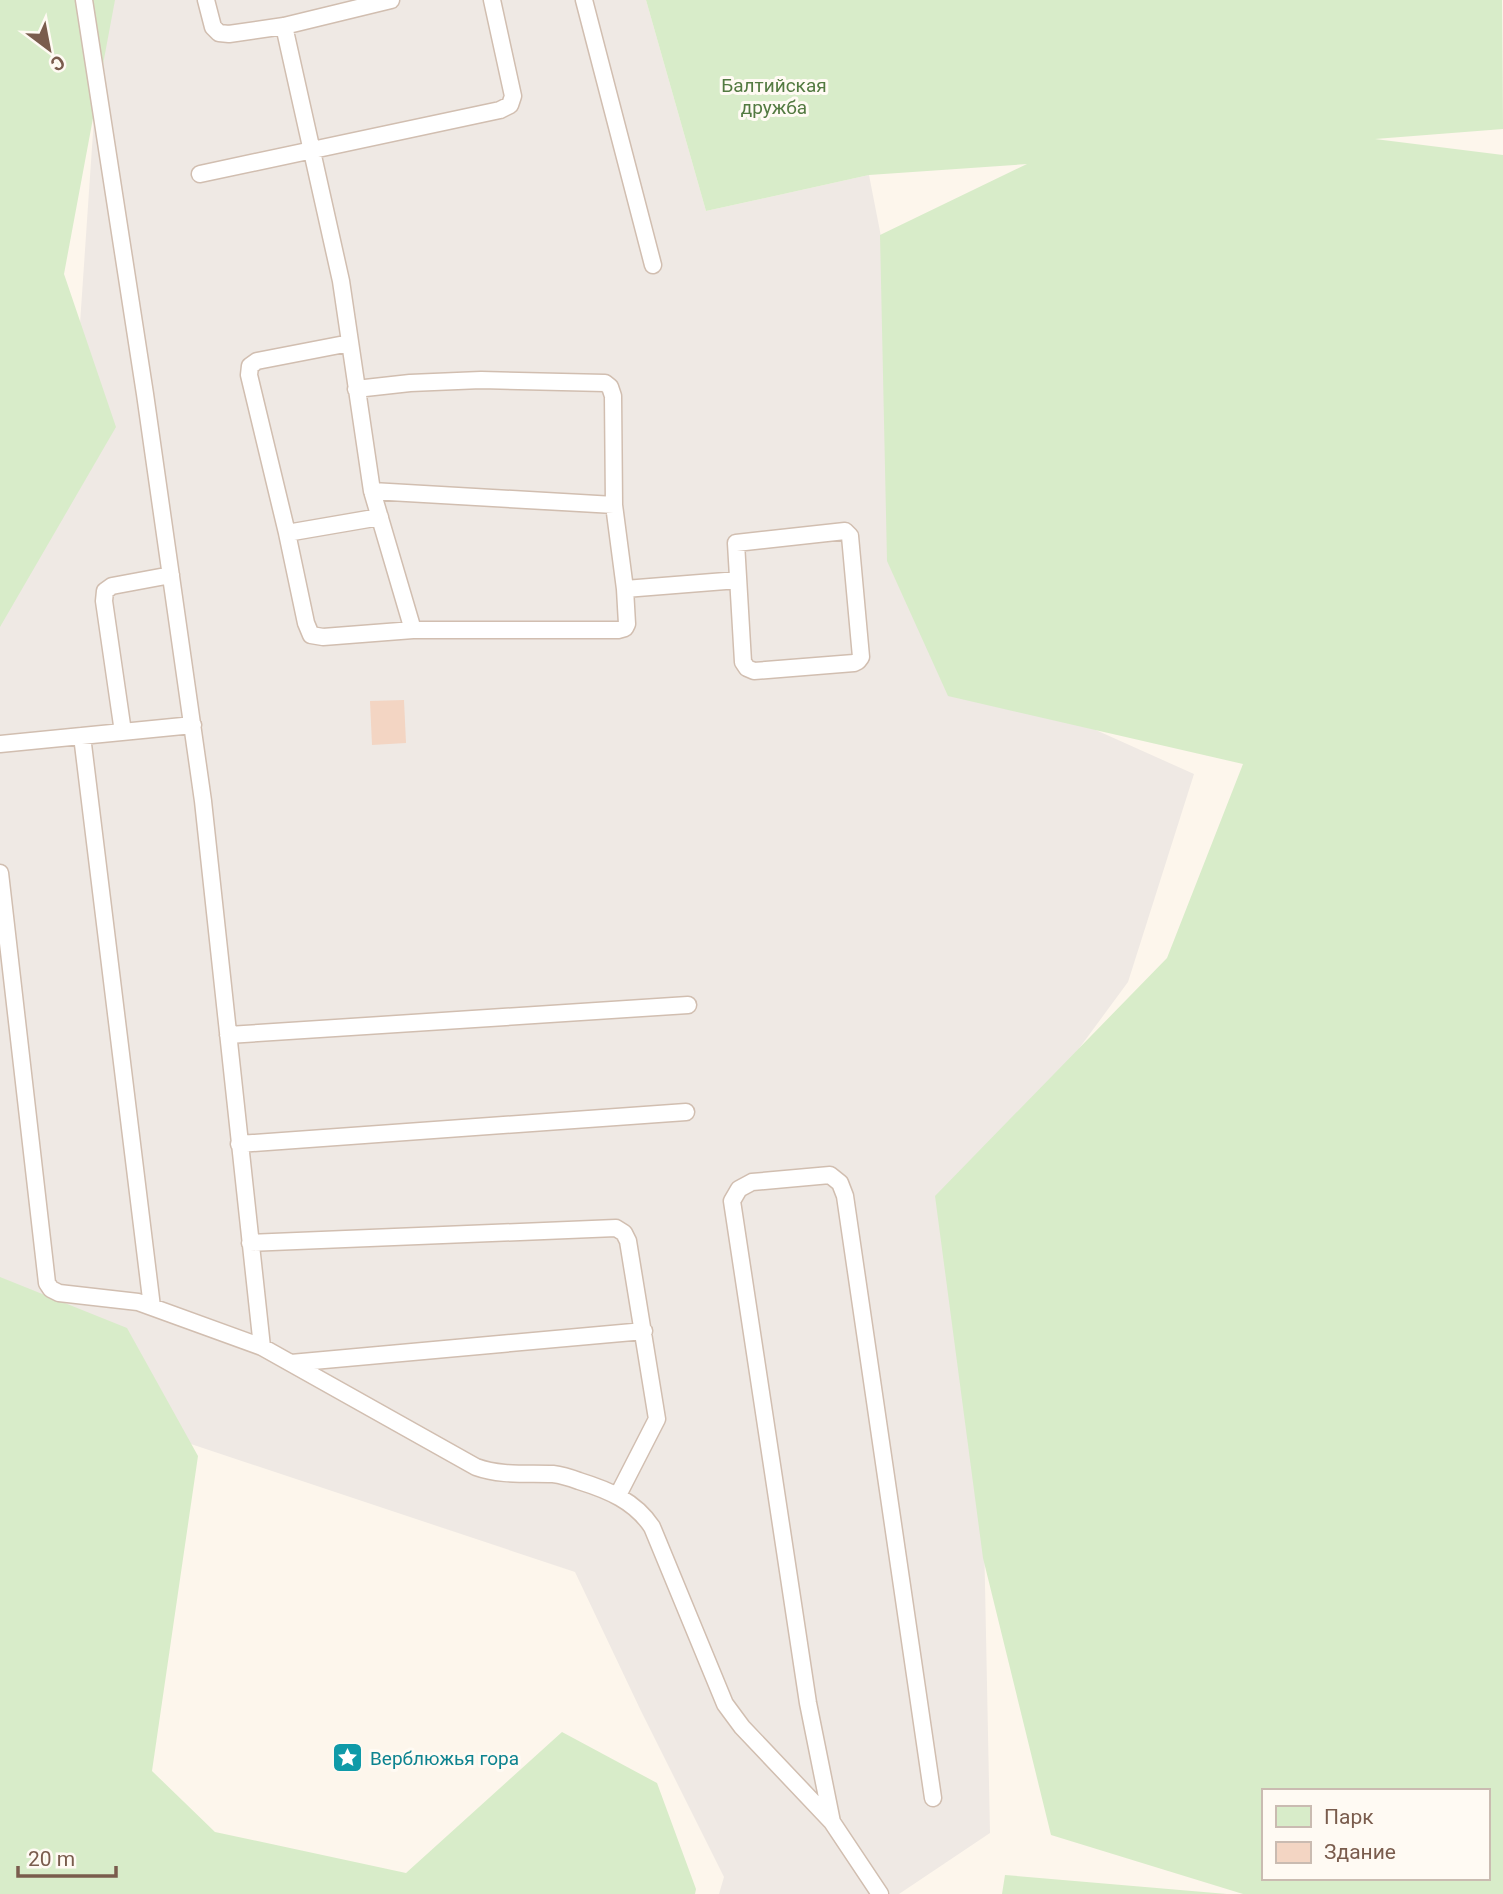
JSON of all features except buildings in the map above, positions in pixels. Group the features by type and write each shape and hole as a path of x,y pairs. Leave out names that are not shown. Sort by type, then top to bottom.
{"lane":[{"path":"84,0 193,725 262,1347"},
{"path":"206,0 214,27 219,33 229,34 284,26 391,0"},
{"path":"200,174 500,110 510,105 513,96 492,0"},
{"path":"584,0 653,265"},
{"path":"284,26 341,281 372,491 413,630"},
{"path":"350,343 257,360 250,366 249,376 311,635 323,637 413,630 625,628 625,589 614,505 613,396 610,387 605,383 481,380 410,383 356,389"},
{"path":"372,491 614,505"},
{"path":"287,533 380,517"},
{"path":"845,531 848,533 861,657 854,663 754,671 747,668 743,662 738,580 736,543 845,531"},
{"path":"123,732 104,601 106,591 113,586 171,575"},
{"path":"625,589 738,580"},
{"path":"0,744 193,725"},
{"path":"82,736 152,1307"},
{"path":"0,873 47,1283 51,1290 138,1301 262,1347 488,1471 556,1474 618,1495 646,1518 652,1527 725,1704 742,1727 831,1822 880,1894"},
{"path":"228,1035 688,1005"},
{"path":"239,1144 686,1112"},
{"path":"831,1822 808,1703 732,1201 739,1189 752,1182 830,1175 840,1183 845,1196 933,1798"},
{"path":"250,1243 616,1228 624,1233 628,1241 644,1331 657,1419 618,1495"},
{"path":"291,1363 644,1331"}],"shaded area":[{"path":"102,0 646,0 706,211 869,175 966,672 1194,774 1128,982 977,1187 990,1833 899,1894 719,1894 724,1877 575,1572 146,1429 0,1377 0,552 74,412"}],"green space":[{"path":"0,0 115,0 64,274 116,427 0,627"},
{"name":"Балтийская дружба","path":"646,0 1502,0 1503,129 1375,139 1503,155 1503,1894 1243,1894 1051,1835 983,1558 935,1196 1167,958 1243,764 948,696 887,561 880,235 1027,164 869,175 706,211"},
{"path":"0,1277 127,1328 198,1456 152,1771 215,1832 406,1873 562,1732 657,1783 696,1889 695,1894 0,1894"},
{"path":"1005,1875 1227,1894 1002,1894"}],"place":[{"name":"Верблюжья гора","path":"347,1758"}]}
